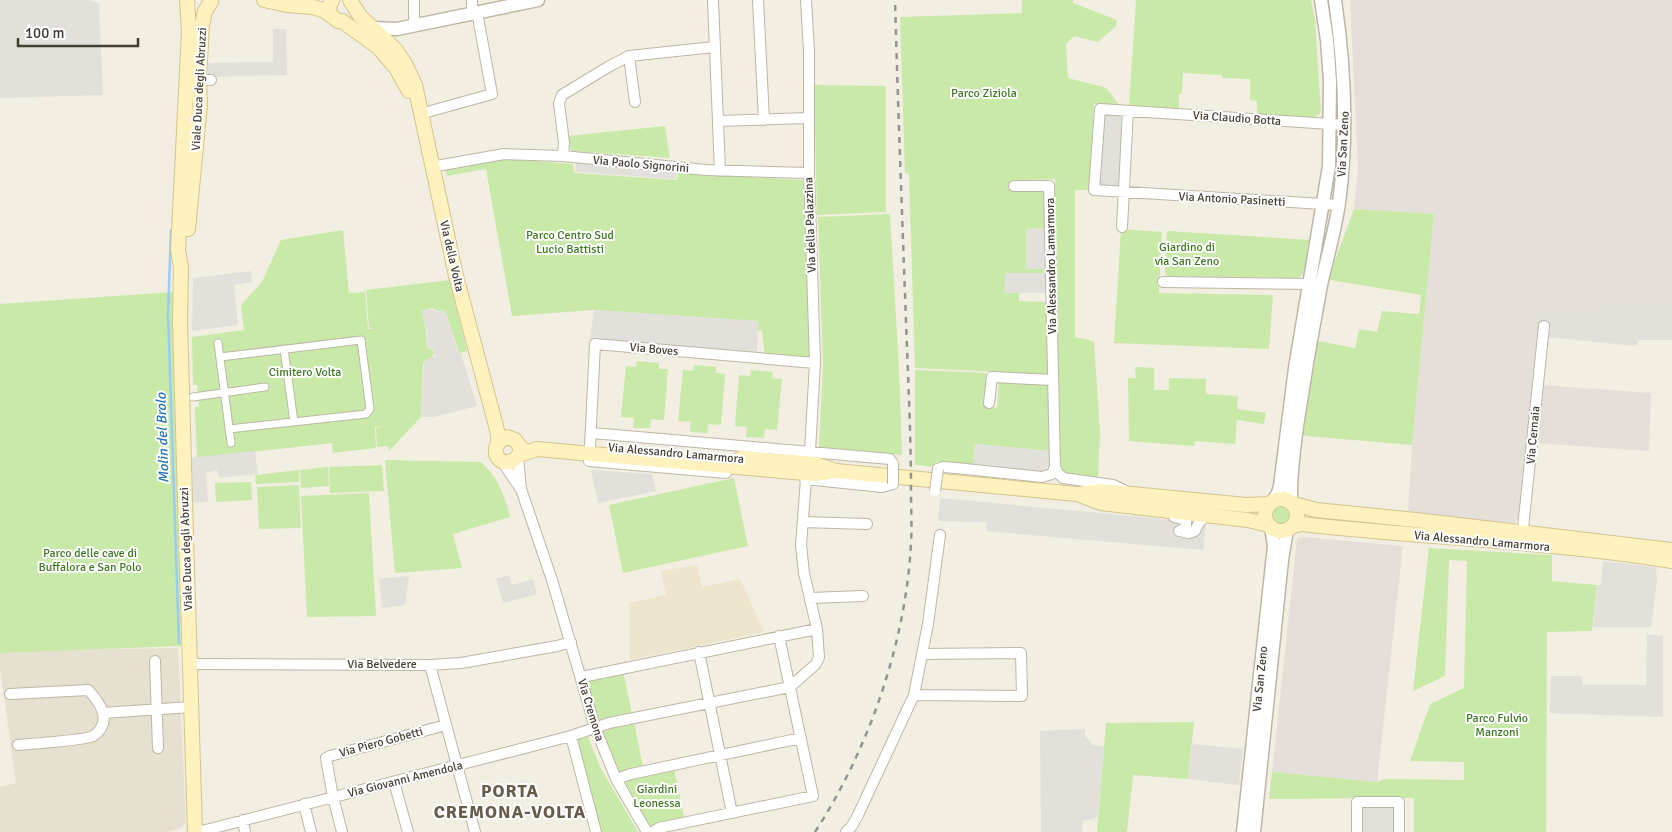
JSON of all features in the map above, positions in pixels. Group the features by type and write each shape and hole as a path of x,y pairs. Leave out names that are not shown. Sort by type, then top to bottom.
{"main road":[{"path":"188,0 200,4 212,1"},
{"name":"Viale Duca degli Abruzzi","path":"181,267 178,250 189,32 188,0"},
{"name":"Via della Volta","path":"264,0 287,5 312,7 336,18 357,31 378,47 390,60 408,88 419,112"},
{"path":"332,0 329,7 336,18"},
{"name":"Viale Duca degli Abruzzi","path":"196,832 180,321 181,267 188,232 200,99 205,80 202,25 205,12 212,1"},
{"name":"Via della Volta","path":"336,18 346,20 352,14 352,3"},
{"name":"Via della Volta","path":"352,3 360,16 395,50 415,85 419,112 456,276 490,400 507,439 520,445 518,457"},
{"name":"Via della Volta","path":"501,460 496,452 507,439"},
{"name":"Via Alessandro Lamarmora","path":"507,439 590,444 815,464 836,471 1077,494 1101,491 1246,505 1271,502"},
{"name":"Via Alessandro Lamarmora","path":"518,457 537,449 590,444"},
{"path":"501,460 512,462 518,457"},
{"name":"Via Alessandro Lamarmora","path":"1077,494 1101,502 1162,511 1248,520 1270,526"},
{"path":"1280,499 1292,503 1298,514 1296,522 1290,528 1279,531 1270,526 1265,514 1271,502 1280,499"},
{"name":"Via Alessandro Lamarmora","path":"1292,503 1316,510 1672,561"},
{"name":"Via Alessandro Lamarmora","path":"1290,528 1302,524 1672,550"}],"street":[{"path":"414,0 414,25"},
{"path":"419,112 492,94 472,0"},
{"path":"713,0 720,171"},
{"path":"758,0 764,120"},
{"name":"Via della Palazzina","path":"806,0 809,51 808,118 814,363 810,451"},
{"name":"Via San Zeno","path":"1292,503 1292,472 1316,284 1328,166 1330,81 1327,40 1320,0"},
{"name":"Via San Zeno","path":"1271,502 1278,494 1280,486 1295,368 1316,284 1339,205 1345,125 1341,39 1335,0"},
{"path":"372,28 397,29 533,1"},
{"path":"357,31 365,31 376,39 384,38 397,29"},
{"path":"563,156 564,143 559,103 562,95 629,56 714,47"},
{"path":"629,56 634,102"},
{"name":"Via Claudio Botta","path":"1094,190 1100,109 1345,125"},
{"path":"1122,227 1128,111"},
{"path":"718,121 808,118"},
{"name":"Via Paolo Signorini","path":"431,167 504,154 563,156 720,171 809,173"},
{"name":"Via Alessandro Lamarmora","path":"1014,186 1049,186 1055,467 1063,478 1113,485 1134,494"},
{"name":"Via Antonio Pasinetti","path":"1094,190 1339,205"},
{"path":"1163,282 1316,284"},
{"name":"Via Cernaia","path":"1522,538 1544,326"},
{"path":"220,357 361,340 370,409 366,414 230,429"},
{"path":"218,343 231,442"},
{"name":"Via Boves","path":"590,444 596,344 814,363"},
{"path":"284,349 294,422"},
{"path":"989,403 992,377 1053,380"},
{"path":"193,397 265,387"},
{"name":"Via Alessandro Lamarmora","path":"590,444 810,451 890,459 893,464 893,484 882,487 589,461 590,444"},
{"name":"Via della Volta","path":"518,457 521,489 552,580"},
{"name":"Via della Volta","path":"501,460 521,489"},
{"path":"936,491 938,469 943,467 1042,476 1052,474 1055,467"},
{"path":"790,687 816,664 819,657 817,629 804,573 801,545 806,480"},
{"name":"Via Alessandro Lamarmora","path":"1162,511 1186,520 1186,528 1179,531 1189,533 1194,531 1198,523 1209,515"},
{"path":"803,522 867,524"},
{"name":"Via San Zeno","path":"1243,832 1274,546 1270,526"},
{"name":"Via San Zeno","path":"1254,832 1282,560 1290,528"},
{"path":"846,832 858,815 914,695 928,624 940,535"},
{"name":"Via Cremona","path":"552,580 582,677 595,727 616,779 647,832"},
{"path":"810,598 863,596"},
{"path":"582,677 817,629"},
{"path":"652,832 660,828 813,796 779,636"},
{"name":"Via Belvedere","path":"190,664 430,665 461,663 571,642"},
{"path":"698,652 732,813"},
{"path":"914,695 1022,696 1022,653 922,654"},
{"path":"155,661 158,748"},
{"path":"430,665 475,832"},
{"name":"Via Giovanni Amendola","path":"196,832 571,736 595,727 790,687"},
{"path":"10,694 88,690 99,701 104,713 102,727 91,738 18,745"},
{"path":"104,713 191,707"},
{"name":"Via Piero Gobetti","path":"333,797 326,758 446,725"},
{"path":"571,736 596,832"},
{"path":"616,779 631,774 801,738"},
{"path":"394,782 408,832"},
{"path":"333,797 342,832"},
{"path":"1357,832 1357,802 1399,802 1399,832"},
{"path":"304,804 312,832"},
{"path":"243,820 245,832"}],"shaded area":[{"path":"0,0 89,0 99,3 103,95 0,98"},
{"path":"1350,0 1672,0 1672,340 1639,340 1636,346 1537,336 1520,516 1516,522 1509,525 1408,513 1412,445 1434,214 1354,209 1358,168"},
{"path":"273,29 286,29 287,75 208,77 208,63 273,62"},
{"path":"1100,109 1128,111 1125,192 1094,190"},
{"path":"576,163 676,172 676,179 575,172"},
{"path":"1026,229 1050,229 1051,269 1026,269"},
{"path":"251,271 252,282 234,285 238,325 192,331 193,278"},
{"path":"1005,273 1051,273 1051,293 1004,293"},
{"path":"1604,308 1672,308 1672,339 1537,337 1538,317 1595,316"},
{"path":"431,309 437,312 445,310 477,406 434,417 421,417 424,364 426,360 435,356 433,348 428,348 427,330 422,313 424,310"},
{"path":"594,310 758,321 757,354 590,342"},
{"path":"1541,385 1651,393 1649,451 1535,443"},
{"path":"975,444 1050,451 1050,469 1046,472 1037,472 973,465"},
{"path":"255,451 258,474 219,478 217,470 206,473 208,502 191,503 190,458"},
{"path":"591,470 652,474 656,491 598,503"},
{"path":"940,498 1206,523 1203,550 986,531 987,522 938,521"},
{"path":"1304,537 1403,546 1377,782 1272,772 1297,540"},
{"path":"1603,561 1656,567 1657,580 1651,627 1593,627 1597,585 1601,585"},
{"path":"697,565 702,587 740,579 764,632 630,660 629,603 666,595 661,571"},
{"path":"509,575 512,585 533,579 537,594 503,603 496,579"},
{"path":"409,576 405,605 382,608 379,579"},
{"path":"1647,634 1663,636 1663,717 1550,713 1551,676 1582,676 1582,685 1646,685"},
{"path":"178,648 186,822 180,829 164,832 0,832 0,787 16,783 0,668 0,651"},
{"path":"1085,729 1085,736 1093,745 1104,747 1098,817 1083,821 1082,832 1041,832 1040,731"},
{"path":"1192,744 1243,749 1239,785 1188,779"},
{"path":"1360,806 1396,806 1396,832 1360,832"}],"green space":[{"name":"Parco Ziziola","path":"1022,0 1073,0 1073,3 1117,20 1116,26 1098,42 1074,36 1066,44 1068,78 1106,88 1120,106 1094,104 1089,190 1075,190 1075,337 1094,341 1100,434 1098,477 1063,473 1058,465 1055,179 1012,180 1012,190 1043,190 1047,195 1048,228 1026,229 1027,269 1051,269 1051,273 1005,274 1005,293 1019,293 1019,301 1046,302 1048,374 915,368 909,174 905,173 900,17 1022,13"},
{"path":"1136,0 1311,0 1315,21 1321,113 1311,119 1257,115 1257,101 1250,100 1250,79 1222,78 1222,75 1183,73 1182,94 1179,94 1179,109 1129,106"},
{"path":"814,85 886,86 886,212 817,215"},
{"path":"665,126 670,158 572,151 569,147 568,136"},
{"name":"Parco Centro Sud Lucio Battisti","path":"504,159 573,164 574,173 677,180 678,173 803,180 811,357 765,355 762,331 758,331 758,321 594,310 512,316 486,169 447,176 445,170"},
{"path":"1354,209 1434,214 1412,445 1307,436 1303,434 1318,341 1355,348 1359,329 1377,332 1382,311 1419,314 1421,295 1330,280 1333,266"},
{"path":"890,214 902,455 819,447 823,365 818,217"},
{"path":"1121,229 1162,232 1159,293 1273,295 1269,349 1114,343"},
{"name":"Cimitero Volta","path":"343,230 349,293 365,292 368,329 375,328 369,328 366,290 450,280 467,351 459,353 445,310 438,311 432,308 422,311 427,348 432,349 434,353 432,358 426,360 423,364 421,417 389,451 388,446 377,447 376,428 384,426 375,427 376,448 333,453 332,443 197,458 195,407 199,406 197,385 193,385 192,337 244,330 241,305 262,282 281,240"},
{"name":"Giardino di via San Zeno","path":"1167,231 1311,240 1308,243 1304,273 1298,278 1167,276 1165,272"},
{"name":"Parco delle cave di Buffalora e San Polo","path":"173,292 181,646 0,653 0,304"},
{"path":"637,361 659,363 659,369 668,369 664,420 651,419 650,428 633,428 634,418 621,417 626,366 636,367"},
{"path":"694,365 716,367 716,373 725,374 721,425 708,424 707,433 690,432 691,422 678,421 683,370 693,371"},
{"path":"1135,367 1154,368 1154,390 1169,390 1169,378 1206,379 1206,394 1238,396 1237,409 1266,413 1264,424 1237,420 1235,444 1195,441 1194,446 1129,441 1128,378 1136,378"},
{"path":"751,370 773,372 772,378 782,379 777,430 765,429 764,438 746,437 747,427 735,426 739,375 750,376"},
{"path":"915,370 986,373 984,406 997,408 999,381 1050,384 1050,451 975,444 973,465 938,462 933,467 915,465"},
{"path":"385,460 481,462 500,487 510,517 453,534 462,568 395,573"},
{"path":"382,465 384,491 330,493 329,467"},
{"path":"328,467 329,486 301,488 300,470"},
{"path":"299,470 299,482 256,484 255,475"},
{"path":"734,478 748,546 623,573 609,505"},
{"path":"251,482 252,500 216,502 215,483"},
{"path":"299,485 301,528 259,529 257,487"},
{"path":"369,493 376,616 307,617 301,496"},
{"path":"1281,503 1289,506 1292,514 1289,522 1281,525 1273,522 1270,514 1273,506"},
{"name":"Parco Fulvio Manzoni","path":"1429,548 1552,555 1552,581 1597,585 1592,631 1547,632 1546,832 1414,832 1414,798 1269,799 1272,772 1377,782 1385,779 1464,780 1464,762 1410,761 1430,704 1464,688 1467,561 1449,560 1445,676 1413,691"},
{"path":"623,671 632,714 599,720 586,679"},
{"name":"Giardini Leonessa","path":"634,722 643,767 619,772 602,730"},
{"path":"1194,722 1188,779 1133,775 1127,832 1097,832 1106,723"},
{"name":"Giardini Leonessa","path":"588,737 600,767 638,832 600,832 576,740"},
{"name":"Giardini Leonessa","path":"674,769 685,820 650,828 624,780"}],"waterway":[{"name":"Molin del Brolo","path":"171,231 168,314 179,643"}],"railway":[{"path":"815,832 852,766 868,730 893,656 908,580 911,537 910,449 895,0"}],"district":[{"name":"PORTA CREMONA-VOLTA","path":"510,801"}]}
